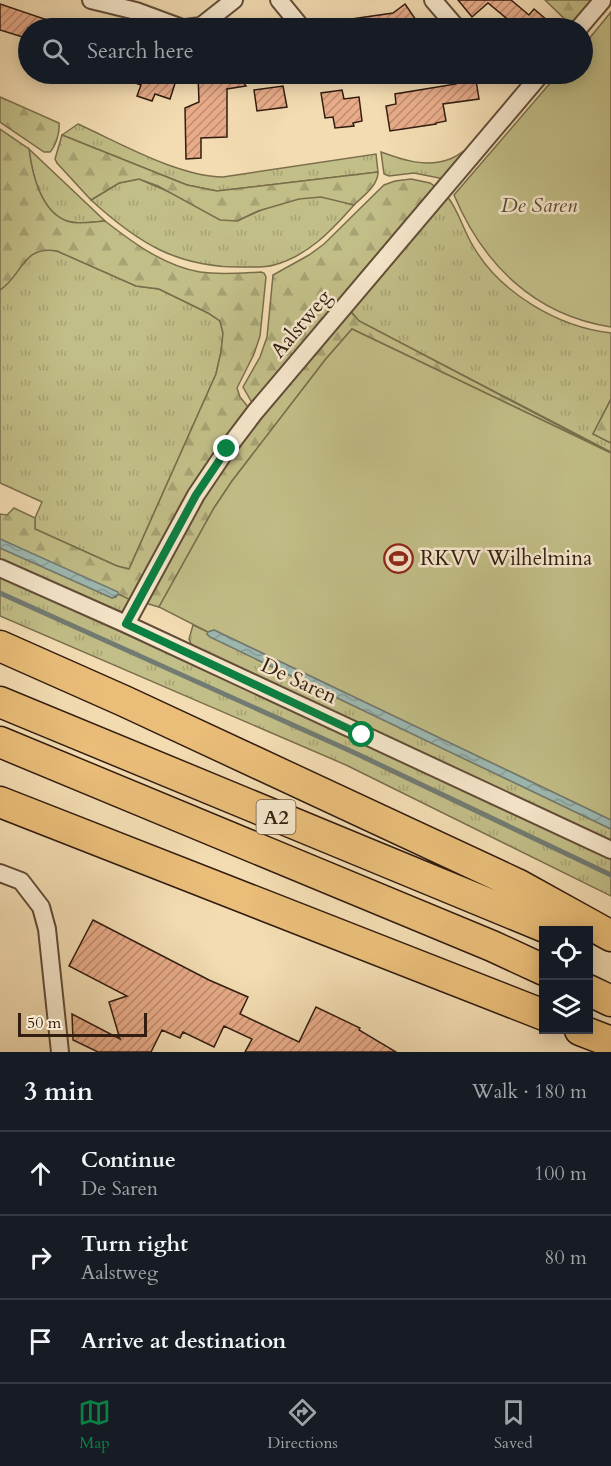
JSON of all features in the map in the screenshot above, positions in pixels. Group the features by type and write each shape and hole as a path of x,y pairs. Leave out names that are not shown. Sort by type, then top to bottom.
{"highway":[{"name":"A2","path":"0,646 124,700 519,885 611,936"},
{"name":"A2","path":"0,702 541,926"},
{"name":"A2","path":"0,742 492,946 539,968"},
{"path":"0,802 539,1013"},
{"path":"593,947 611,953"},
{"path":"593,992 611,1001"},
{"path":"592,1034 611,1042"}],"street":[{"path":"91,0 156,18"},
{"path":"211,18 234,0"},
{"path":"279,0 294,18"},
{"path":"433,0 448,18"},
{"path":"588,18 602,1"},
{"name":"Aalstweg","path":"126,624 196,495 227,449 255,412 533,84"},
{"name":"De Saren","path":"0,568 126,624 611,850"},
{"path":"0,873 21,881 40,907 47,929 60,1052"}],"green space":[{"path":"545,0 593,0 580,18 564,18"},
{"name":"De Saren","path":"611,12 611,327 583,321 558,311 535,298 514,282 480,243 454,195 549,84 593,84 593,34"},
{"path":"0,97 59,123 57,139 50,152 44,152 0,122"},
{"path":"78,124 168,165 205,175 223,177 376,154 378,172 217,191 187,185 62,135"},
{"path":"0,129 29,149 39,191 44,201 58,216 76,223 105,221 149,252 187,269 231,274 261,272 266,277 260,336 237,388 240,397 249,408 133,601 0,539 0,514 7,515 14,508 35,518 35,529 117,566 129,569 216,374 223,333 220,321 159,289 136,286 57,251 37,252 0,290"},
{"path":"62,135 187,185 217,191 378,172 376,182 354,205 321,197 299,199 258,211 237,221 220,220 158,186 139,179 119,183 91,200 55,159"},
{"path":"477,141 444,179 414,173 389,176 384,174 381,152 423,163 441,162 453,158"},
{"path":"29,149 105,221 71,222 58,216 44,201 39,191"},
{"path":"139,179 237,221 267,208 300,198 330,198 354,205 318,241 286,261 262,267 219,266 178,258 160,250 125,229 91,200 119,183"},
{"path":"411,179 430,183 437,188 256,403 251,401 243,387 260,357 267,337 273,275 324,244 384,185"},
{"path":"447,196 470,240 498,279 532,305 551,315 591,329 611,333 611,399 593,434 611,443 611,452 359,321 349,309"},
{"path":"44,249 57,251 136,286 159,289 220,321 223,333 216,374 129,569 117,566 35,529 35,518 42,502 0,483 0,290 32,254"},
{"path":"348,309 359,321 611,453 352,329 325,360 232,481 214,508 159,607 142,602 231,451"},
{"name":"RKVV Wilhelmina","path":"352,329 611,453 611,820 214,630 208,632 159,607 214,508 232,481 325,360"},
{"path":"611,399 611,443 593,434"},
{"path":"0,548 112,598 116,597 118,592 133,601 126,611 116,612 0,561"},
{"path":"0,576 611,858 611,896 346,765 0,616"},
{"path":"193,625 208,632 210,637 611,829 611,842 192,647 189,639"}],"water":[{"path":"0,539 118,592 118,595 112,598 0,548"},
{"path":"214,630 611,820 611,829 207,634"}],"building":[{"path":"458,0 511,0 529,15 534,9 545,18 506,18 488,3 472,17"},
{"path":"0,4 41,18 18,18 18,36 0,30"},
{"path":"405,4 415,18 359,18 393,13"},
{"path":"138,84 175,84 170,99 155,94 152,101 137,96 141,85"},
{"path":"198,84 244,84 246,86 227,89 227,137 201,138 201,158 186,159 185,108 199,102"},
{"path":"456,84 477,84 479,99 443,104 446,121 390,131 386,106 396,104 395,94"},
{"path":"283,86 287,107 257,111 254,90"},
{"path":"342,90 344,99 359,97 362,121 353,123 354,126 335,128 333,117 325,118 321,93"},
{"path":"93,920 209,980 248,997 240,1014 299,1042 316,1007 360,1028 359,1030 396,1052 245,1052 252,1039 224,1026 214,1047 183,1032 180,1038 162,1030 151,1052 98,1052 73,1040 72,1014 120,1039 109,1002 127,996 69,966"}],"waterway":[{"path":"0,593 355,753 611,875"}],"place":[{"name":"RKVV Wilhelmina","path":"399,558"}],"route":[{"path":"227,449 196,495 126,624 362,735"}]}
